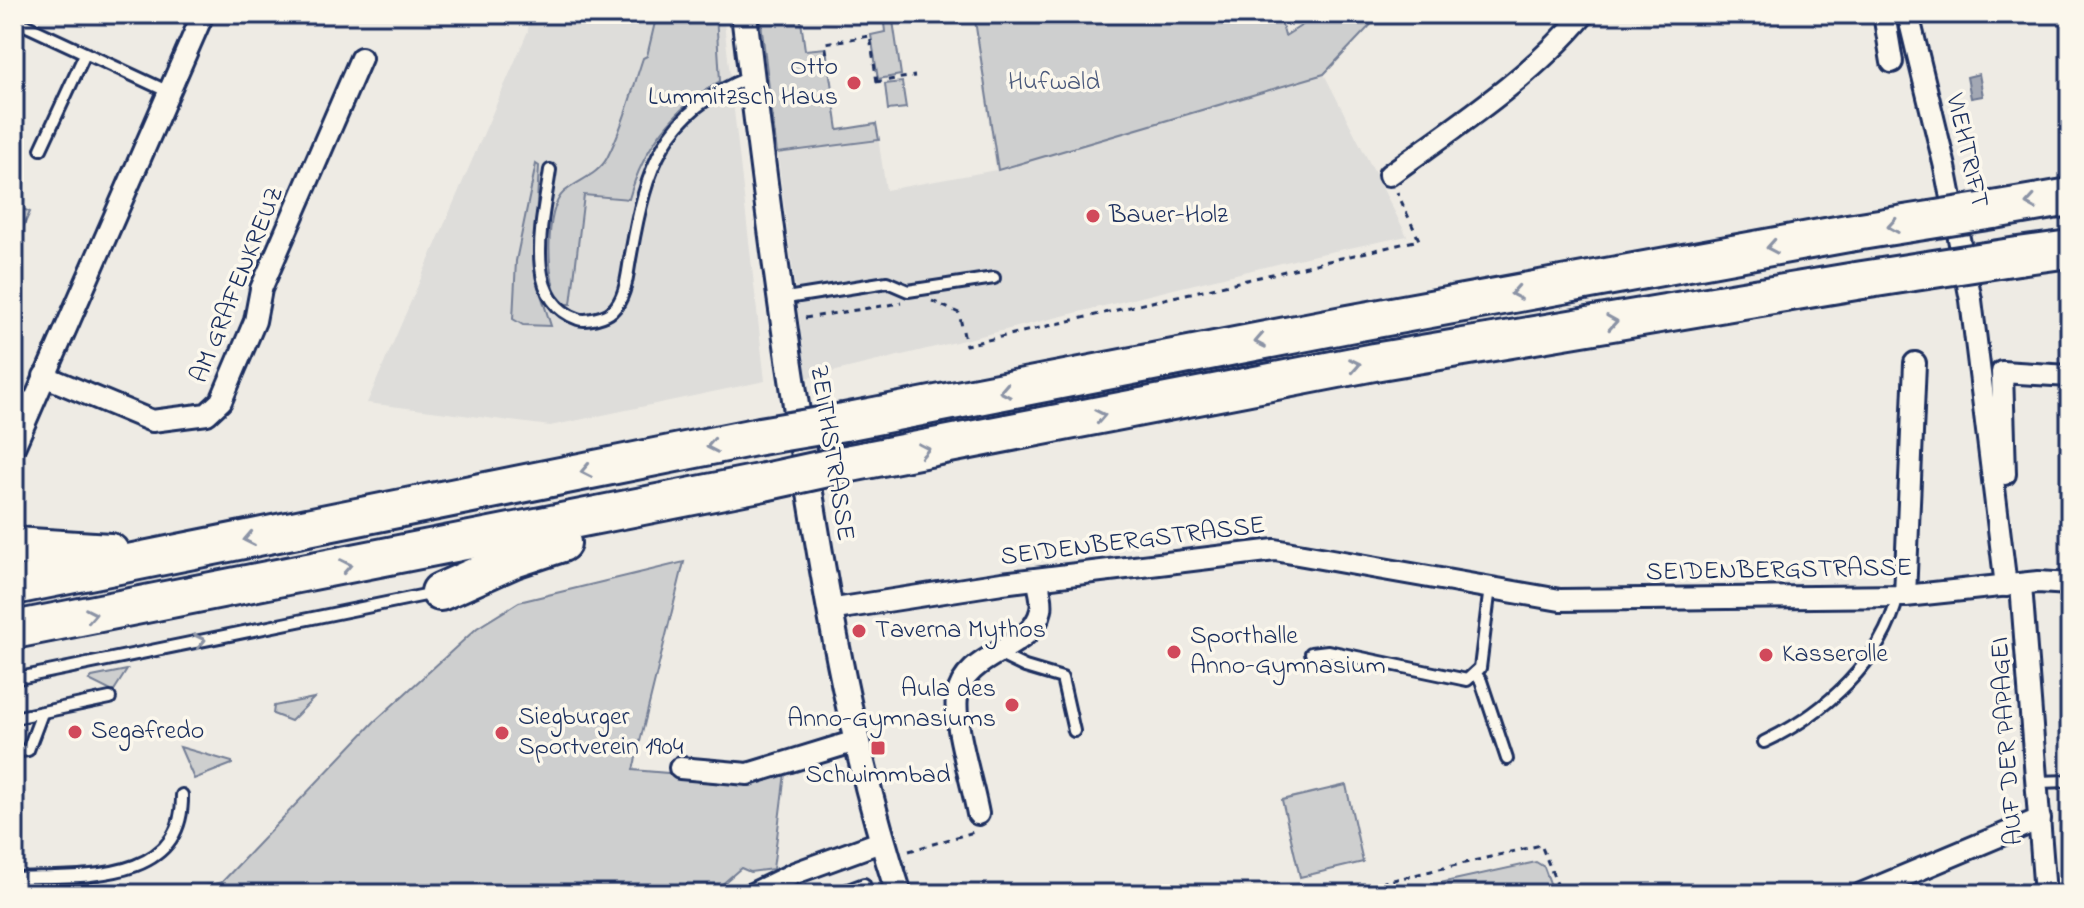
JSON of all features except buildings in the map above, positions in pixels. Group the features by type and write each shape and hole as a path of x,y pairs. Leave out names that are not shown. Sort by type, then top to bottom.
{"highway":[{"path":"14,586 760,436 1348,324 1848,233 2070,197"},
{"path":"14,630 1374,362 1856,281 2070,249"},
{"path":"440,592 514,559 637,521 712,493"},
{"path":"14,546 60,551 180,553"}],"street":[{"path":"15,445 24,397 44,376 203,14"},
{"name":"ZEITHSTRASSE","path":"744,14 780,311 829,610 856,741 892,847 899,894"},
{"path":"1389,175 1474,113 1562,40 1584,14"},
{"path":"1884,14 1892,62"},
{"name":"VIEHTRIFT","path":"1908,14 1945,167 1971,300"},
{"name":"AM GRAFENKREUZ","path":"44,376 152,421 207,414 221,401 255,321 261,289 361,58"},
{"name":"AUF DER PAPAGEI","path":"1971,300 2000,510 2014,585 2037,782 2045,894"},
{"path":"1901,596 1915,363"},
{"path":"2000,510 2006,506 2002,372 2070,376"},
{"name":"SEIDENBERGSTRASSE","path":"829,610 1037,579 1275,550 1560,600 1901,596 2014,585 2070,584"},
{"path":"978,814 957,696 970,672 994,651 1015,642 1032,627 1042,609 1037,579"},
{"path":"680,768 748,774 856,741"},
{"path":"1861,894 2040,819"},
{"path":"759,892 892,847"}],"lane":[{"path":"14,20 169,92"},
{"path":"41,149 85,54"},
{"path":"550,170 541,237 541,272 547,291 562,313 583,321 611,313 624,295 635,230 653,161 686,112 709,96 752,76"},
{"path":"780,311 887,282 908,291 994,278"},
{"path":"1311,653 1328,651 1467,680 1480,668 1490,587"},
{"path":"14,679 440,592"},
{"path":"1764,742 1795,727 1866,663 1892,621 1901,596"},
{"path":"994,651 1025,667 1062,678 1074,731"},
{"path":"1475,673 1481,681 1507,759"},
{"path":"14,718 110,698"},
{"path":"14,752 28,750 42,713"},
{"path":"2037,782 2070,781"},
{"path":"14,878 101,873 147,862 163,850 177,833 182,817 182,795"},
{"path":"837,894 864,884"}],"path":[{"path":"824,62 828,61 823,44 870,36 876,82 915,76"},
{"path":"928,299 959,313 966,345 1419,240 1389,175"},
{"path":"780,311 914,301"},
{"path":"892,847 982,829 978,814"},
{"path":"1334,894 1541,845 1561,894"}],"shaded area":[{"path":"529,14 723,14 765,381 550,426 367,403 528,31"},
{"path":"759,14 795,14 813,134 876,124 886,190 996,170 973,14 998,170 1324,74 1407,236 1306,257 807,378"},
{"path":"1979,74 1983,96 1971,98 1967,77"}],"green space":[{"path":"657,14 716,14 720,81 688,103 662,131 643,163 629,199 584,195 571,304 561,304 550,264 553,214 564,192 593,173 607,158 623,121 643,58 647,56"},
{"path":"760,14 800,14 805,50 826,48 838,130 876,124 879,140 777,153"},
{"path":"883,14 892,14 901,75 878,79 871,35 885,32"},
{"name":"Hufwald","path":"974,14 1279,14 1285,36 1320,14 1381,14 1324,74 998,170"},
{"path":"902,82 906,108 888,110 885,84"},
{"path":"536,164 539,166 534,258 538,285 551,326 523,325 513,319 516,261"},
{"path":"14,205 30,212 14,247"},
{"name":"Siegburger Sportverein 1904","path":"684,562 633,770 762,781 785,773 773,869 750,872 741,868 712,893 709,890 704,894 175,894 222,882 374,722 477,628 519,602"},
{"path":"127,670 113,692 89,680 92,677"},
{"path":"314,698 291,721 273,714 274,706"},
{"path":"180,747 232,762 232,764 194,779"},
{"path":"1346,785 1363,862 1300,877 1282,800"},
{"path":"1536,862 1544,867 1554,894 1390,894"}],"place":[{"name":"Otto Lummitzsch Haus","path":"854,83"},
{"name":"Bauer-Holz","path":"1093,216"},
{"name":"Taverna Mythos","path":"859,631"},
{"name":"Sporthalle Anno-Gymnasium","path":"1174,652"},
{"name":"Kasserolle","path":"1766,655"},
{"name":"Aula des Anno-Gymnasiums","path":"1012,705"},
{"name":"Segafredo","path":"75,732"},
{"name":"Siegburger Sportverein 1904","path":"502,733"},
{"name":"Schwimmbad","path":"878,748"}]}
